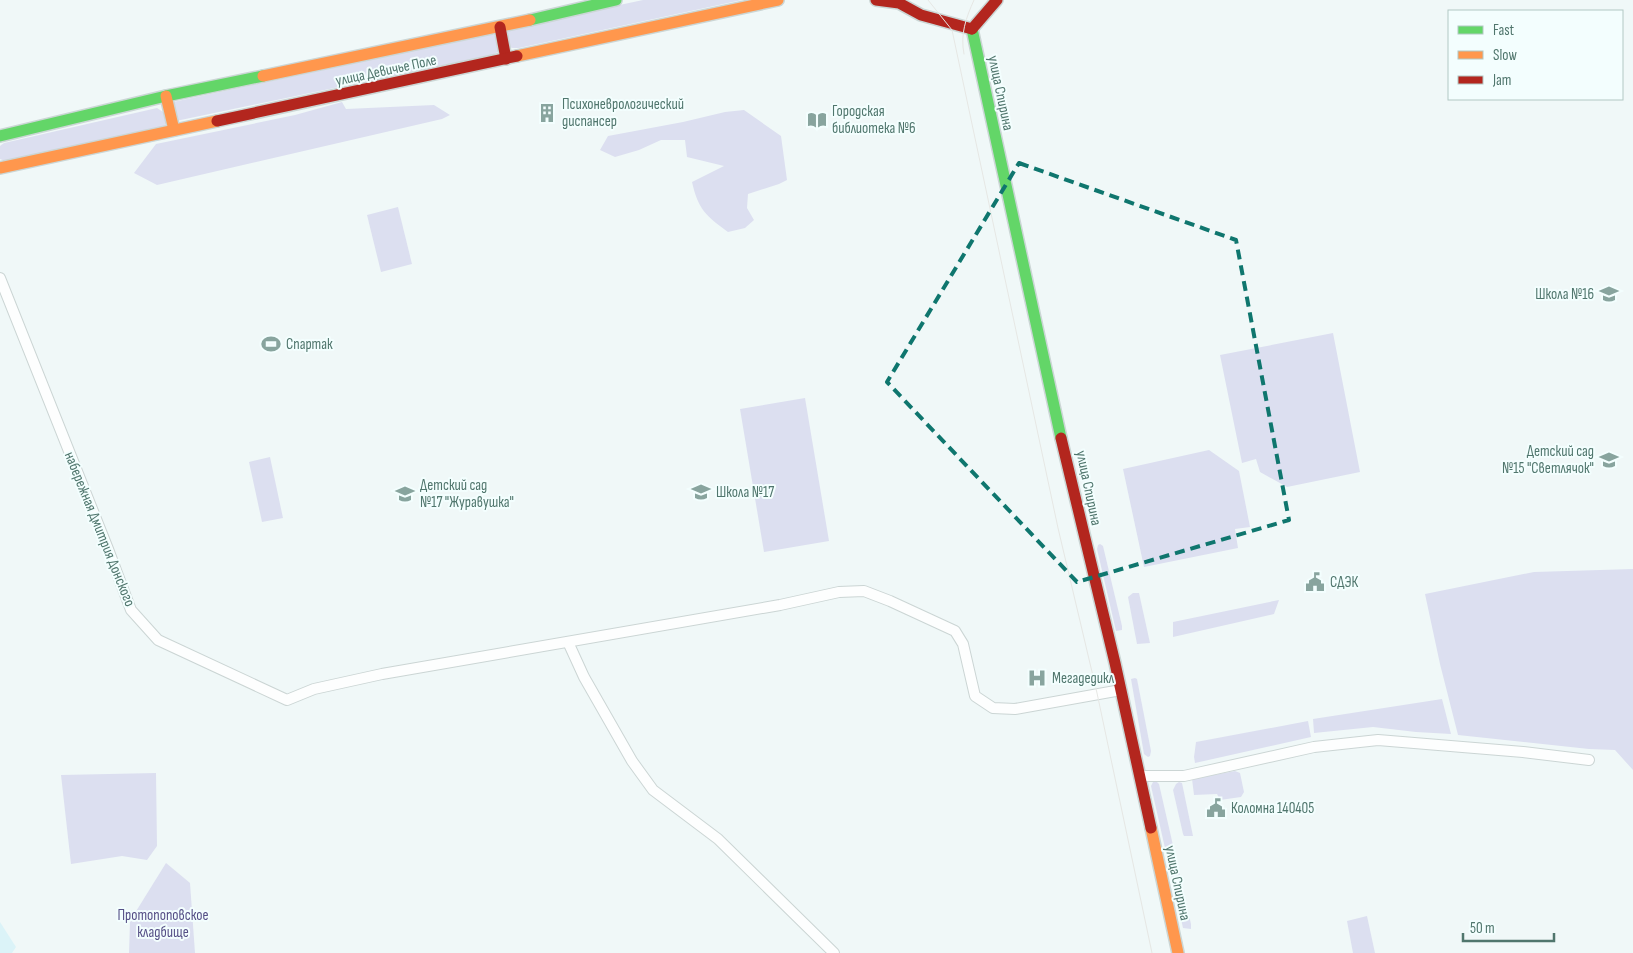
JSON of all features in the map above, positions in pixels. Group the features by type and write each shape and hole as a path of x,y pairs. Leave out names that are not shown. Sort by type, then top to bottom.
{"street":[{"name":"улица Девичье Поле","path":"0,136 166,96 500,27 616,0"},
{"name":"улица Девичье Поле","path":"0,168 778,0"},
{"path":"876,0 897,2 921,15 972,29 997,0"},
{"path":"500,27 506,59"},
{"name":"улица Спирина","path":"972,29 1044,364 1121,690 1178,953"},
{"path":"166,96 174,130"},
{"name":"набережная Дмитрия Донского","path":"0,278 131,610 158,640 287,700 314,689 382,674 568,642"},
{"path":"834,953 718,839 652,790 632,761 584,677 568,642 771,607 839,592 864,591 955,631 963,644 975,696 993,708 1015,709 1121,690"},
{"path":"1140,776 1184,776 1314,747 1378,740 1523,752 1589,760"}],"highlighted area":[{"path":"1019,163 1236,240 1289,520 1077,582 887,382"}],"green space":[{"path":"643,0 742,0 519,48 507,47 507,31 511,28"},
{"path":"492,34 497,37 498,52 492,55 176,121 173,102"},
{"path":"342,102 346,109 434,105 450,115 442,119 157,185 134,173 156,144 295,115"},
{"path":"157,108 163,112 166,124 163,128 5,161 0,159 0,146 4,143"},
{"path":"744,110 781,136 787,180 748,194 747,208 754,220 745,228 728,232 704,211 697,199 692,182 724,166 687,157 685,140 661,140 639,150 615,157 600,150 608,136 725,112"},
{"path":"398,207 412,264 381,272 367,215"},
{"path":"1333,333 1360,472 1287,487 1260,472 1256,459 1242,463 1220,355"},
{"path":"805,398 829,541 764,552 740,409"},
{"path":"1209,450 1239,471 1250,527 1235,529 1238,548 1144,567 1123,469"},
{"path":"270,457 283,518 262,522 249,462"},
{"path":"1100,544 1103,546 1122,630 1116,631 1097,549"},
{"path":"1633,569 1633,770 1615,750 1458,735 1425,594 1534,572"},
{"path":"1133,593 1139,593 1150,643 1137,644 1128,597"},
{"path":"1279,600 1274,614 1173,637 1173,622"},
{"path":"1131,679 1137,679 1151,751 1148,757 1144,754"},
{"path":"1442,699 1451,734 1373,727 1314,733 1313,719"},
{"path":"1308,721 1311,737 1195,763 1196,742"},
{"path":"1235,771 1240,773 1244,792 1241,797 1220,800 1217,794 1194,795 1192,779"},
{"path":"156,773 157,846 147,860 122,856 71,864 61,775"},
{"path":"1156,781 1159,784 1191,929 1183,928 1151,786"},
{"path":"1179,782 1182,783 1193,836 1184,836 1183,834 1173,790"},
{"name":"Протопоповское кладбище","path":"166,863 190,883 195,953 129,953 130,921"},
{"path":"1367,916 1375,953 1353,953 1347,921"}],"sand":[{"path":"0,922 16,947 12,953 0,953"}],"tram line":[{"path":"928,0 952,30 1058,528 1097,693 1152,953"},
{"path":"964,54 964,26 974,0"}],"traffic: fast":[{"path":"530,20 616,0"},
{"path":"972,29 1061,438"},
{"path":"0,136 166,96 263,76"}],"traffic: slow":[{"path":"517,56 778,0"},
{"path":"263,76 530,20"},
{"path":"166,96 174,130"},
{"path":"0,168 217,121"},
{"path":"1151,828 1178,953"}],"traffic: jam":[{"path":"876,0 899,3 921,15 972,29"},
{"path":"972,29 997,0"},
{"path":"500,27 506,59"},
{"path":"217,121 517,56"},
{"path":"1061,438 1115,663 1151,828"}],"place":[{"name":"Психоневрологический диспансер","path":"547,113"},
{"name":"Городская библиотека №6","path":"817,120"},
{"name":"Школа №16","path":"1609,294"},
{"name":"Спартак","path":"271,344"},
{"name":"Детский сад №15 \"Светлячок\"","path":"1609,460"},
{"name":"Школа №17","path":"701,492"},
{"name":"Детский сад №17 \"Журавушка\"","path":"405,494"},
{"name":"СДЭК","path":"1315,582"},
{"name":"Мегадедикл","path":"1037,678"},
{"name":"Коломна 140405","path":"1216,808"}]}
